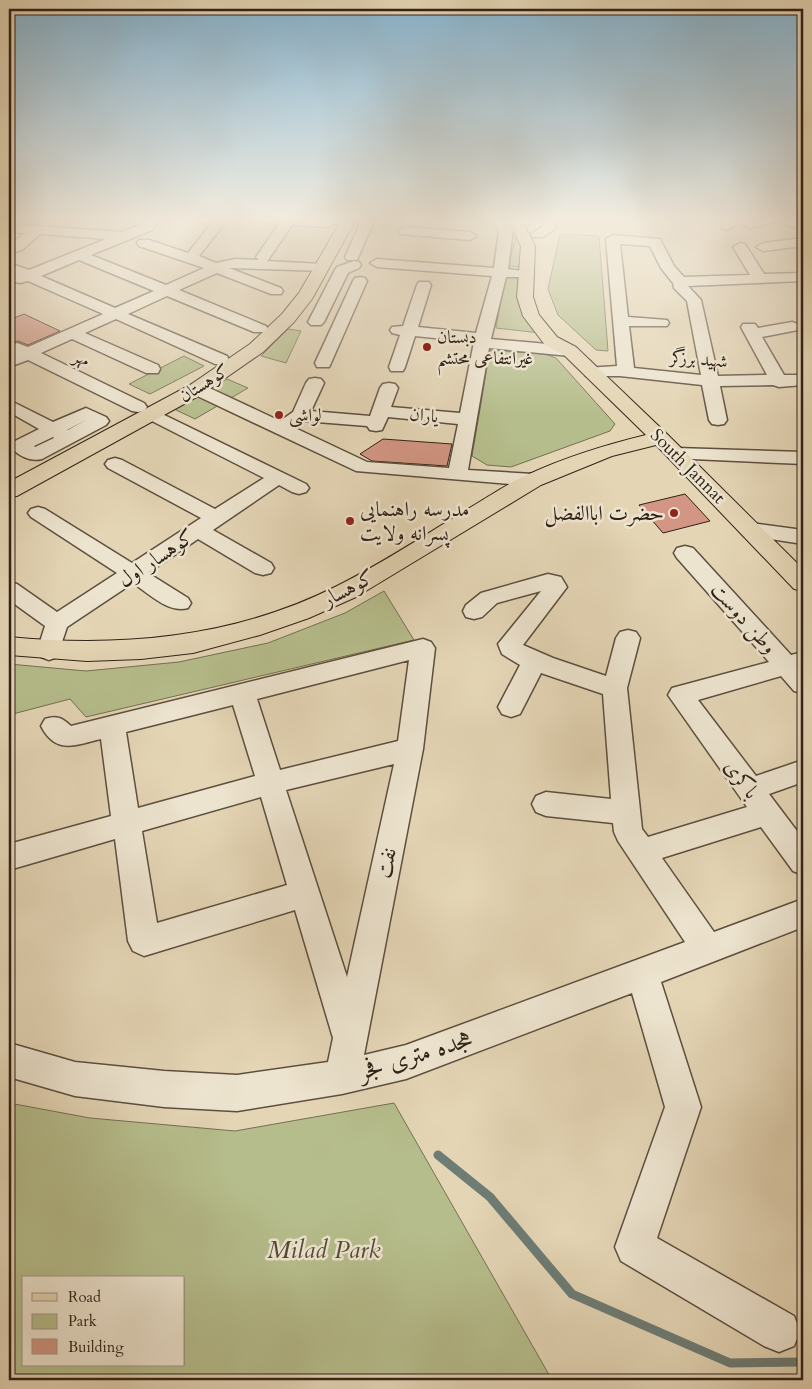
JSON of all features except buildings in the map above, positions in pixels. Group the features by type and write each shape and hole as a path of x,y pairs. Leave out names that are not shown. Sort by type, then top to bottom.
{"main road":[{"name":"کوهستان","path":"9,477 66,436 145,411 197,389 225,372 265,342 285,307 301,284"},
{"name":"South Jannat","path":"526,284 525,297 531,316 551,341 570,351 592,372 669,446 803,583"},
{"path":"540,284 540,288"},
{"name":"کوهستان","path":"9,491 145,411 221,360 285,307"},
{"name":"South Jannat","path":"546,312 569,340 570,351"},
{"name":"کوهسار","path":"9,646 49,651 156,648 217,638 271,622 347,591 533,480 567,464 605,451 669,446"}],"street":[{"path":"47,284 221,360"},
{"path":"150,284 260,329"},
{"path":"9,362 179,284"},
{"path":"245,284 316,322 344,326"},
{"path":"316,322 335,284"},
{"path":"323,363 344,326 359,284"},
{"path":"457,475 483,338 497,284"},
{"path":"617,284 626,372"},
{"path":"680,284 681,288 694,300 718,420"},
{"path":"397,367 404,330 424,285"},
{"path":"621,321 661,323"},
{"path":"779,382 751,330 792,327"},
{"path":"404,330 483,338 570,351"},
{"path":"72,332 152,369"},
{"path":"483,338 551,341"},
{"name":"مهر","path":"9,343 299,488"},
{"name":"شهید برزگر","path":"592,372 626,372 709,381 779,382 803,380"},
{"path":"280,428 300,415 315,383"},
{"path":"378,422 389,388"},
{"path":"197,389 363,467 533,480"},
{"path":"9,405 66,436"},
{"name":"یاران","path":"300,415 378,422 467,419"},
{"path":"669,446 803,458"},
{"path":"115,464 216,518"},
{"name":"کوهسار اول","path":"57,623 278,477"},
{"path":"38,512 180,602"},
{"path":"198,530 263,568"},
{"path":"751,530 803,537"},
{"name":"وطن دوست","path":"685,553 795,663 803,684"},
{"path":"474,611 489,598 553,582 556,587 510,644 510,648 535,660 615,688"},
{"path":"9,589 57,623 49,651"},
{"path":"628,638 615,688 628,832 707,949"},
{"name":"نفت","path":"242,692 423,648 410,749 342,1077"},
{"path":"511,707 535,660"},
{"name":"باکری","path":"795,663 680,695 803,862"},
{"path":"54,726 67,738 242,692 350,1039"},
{"path":"112,726 144,941 304,894"},
{"path":"9,857 270,782 410,749"},
{"path":"750,789 803,771"},
{"path":"546,804 626,813"},
{"path":"641,852 768,813"},
{"name":"هجده متری فجر","path":"9,1060 75,1079 164,1089 237,1093 342,1077 406,1062 803,913"},
{"path":"642,973 683,1108 635,1247 779,1331"}],"green space":[{"path":"504,284 517,284 519,305 540,333 496,328"},
{"path":"549,284 603,284 608,351 596,350 558,315 548,289"},
{"path":"288,329 301,331 286,363 261,356"},
{"path":"490,350 545,354 556,358 615,424 610,431 511,467 487,465 472,456"},
{"path":"184,356 204,366 150,394 129,384"},
{"path":"227,379 248,388 195,419 174,409"},
{"path":"384,591 414,640 86,717 70,699 9,715 9,664 86,671 179,662 268,643 345,613"},
{"name":"Milad Park","path":"9,1103 90,1118 235,1131 394,1103 552,1380 9,1380"}],"waterway":[{"path":"438,1155 490,1197 572,1294 730,1363 803,1362"}],"place":[{"name":"دبستان غیرانتفاعی محتشم","path":"427,347"},
{"name":"لواشی","path":"279,415"},
{"name":"حضرت اباالفضل","path":"674,513"},
{"name":"مدرسه راهنمایی پسرانه ولایت","path":"350,521"}]}
